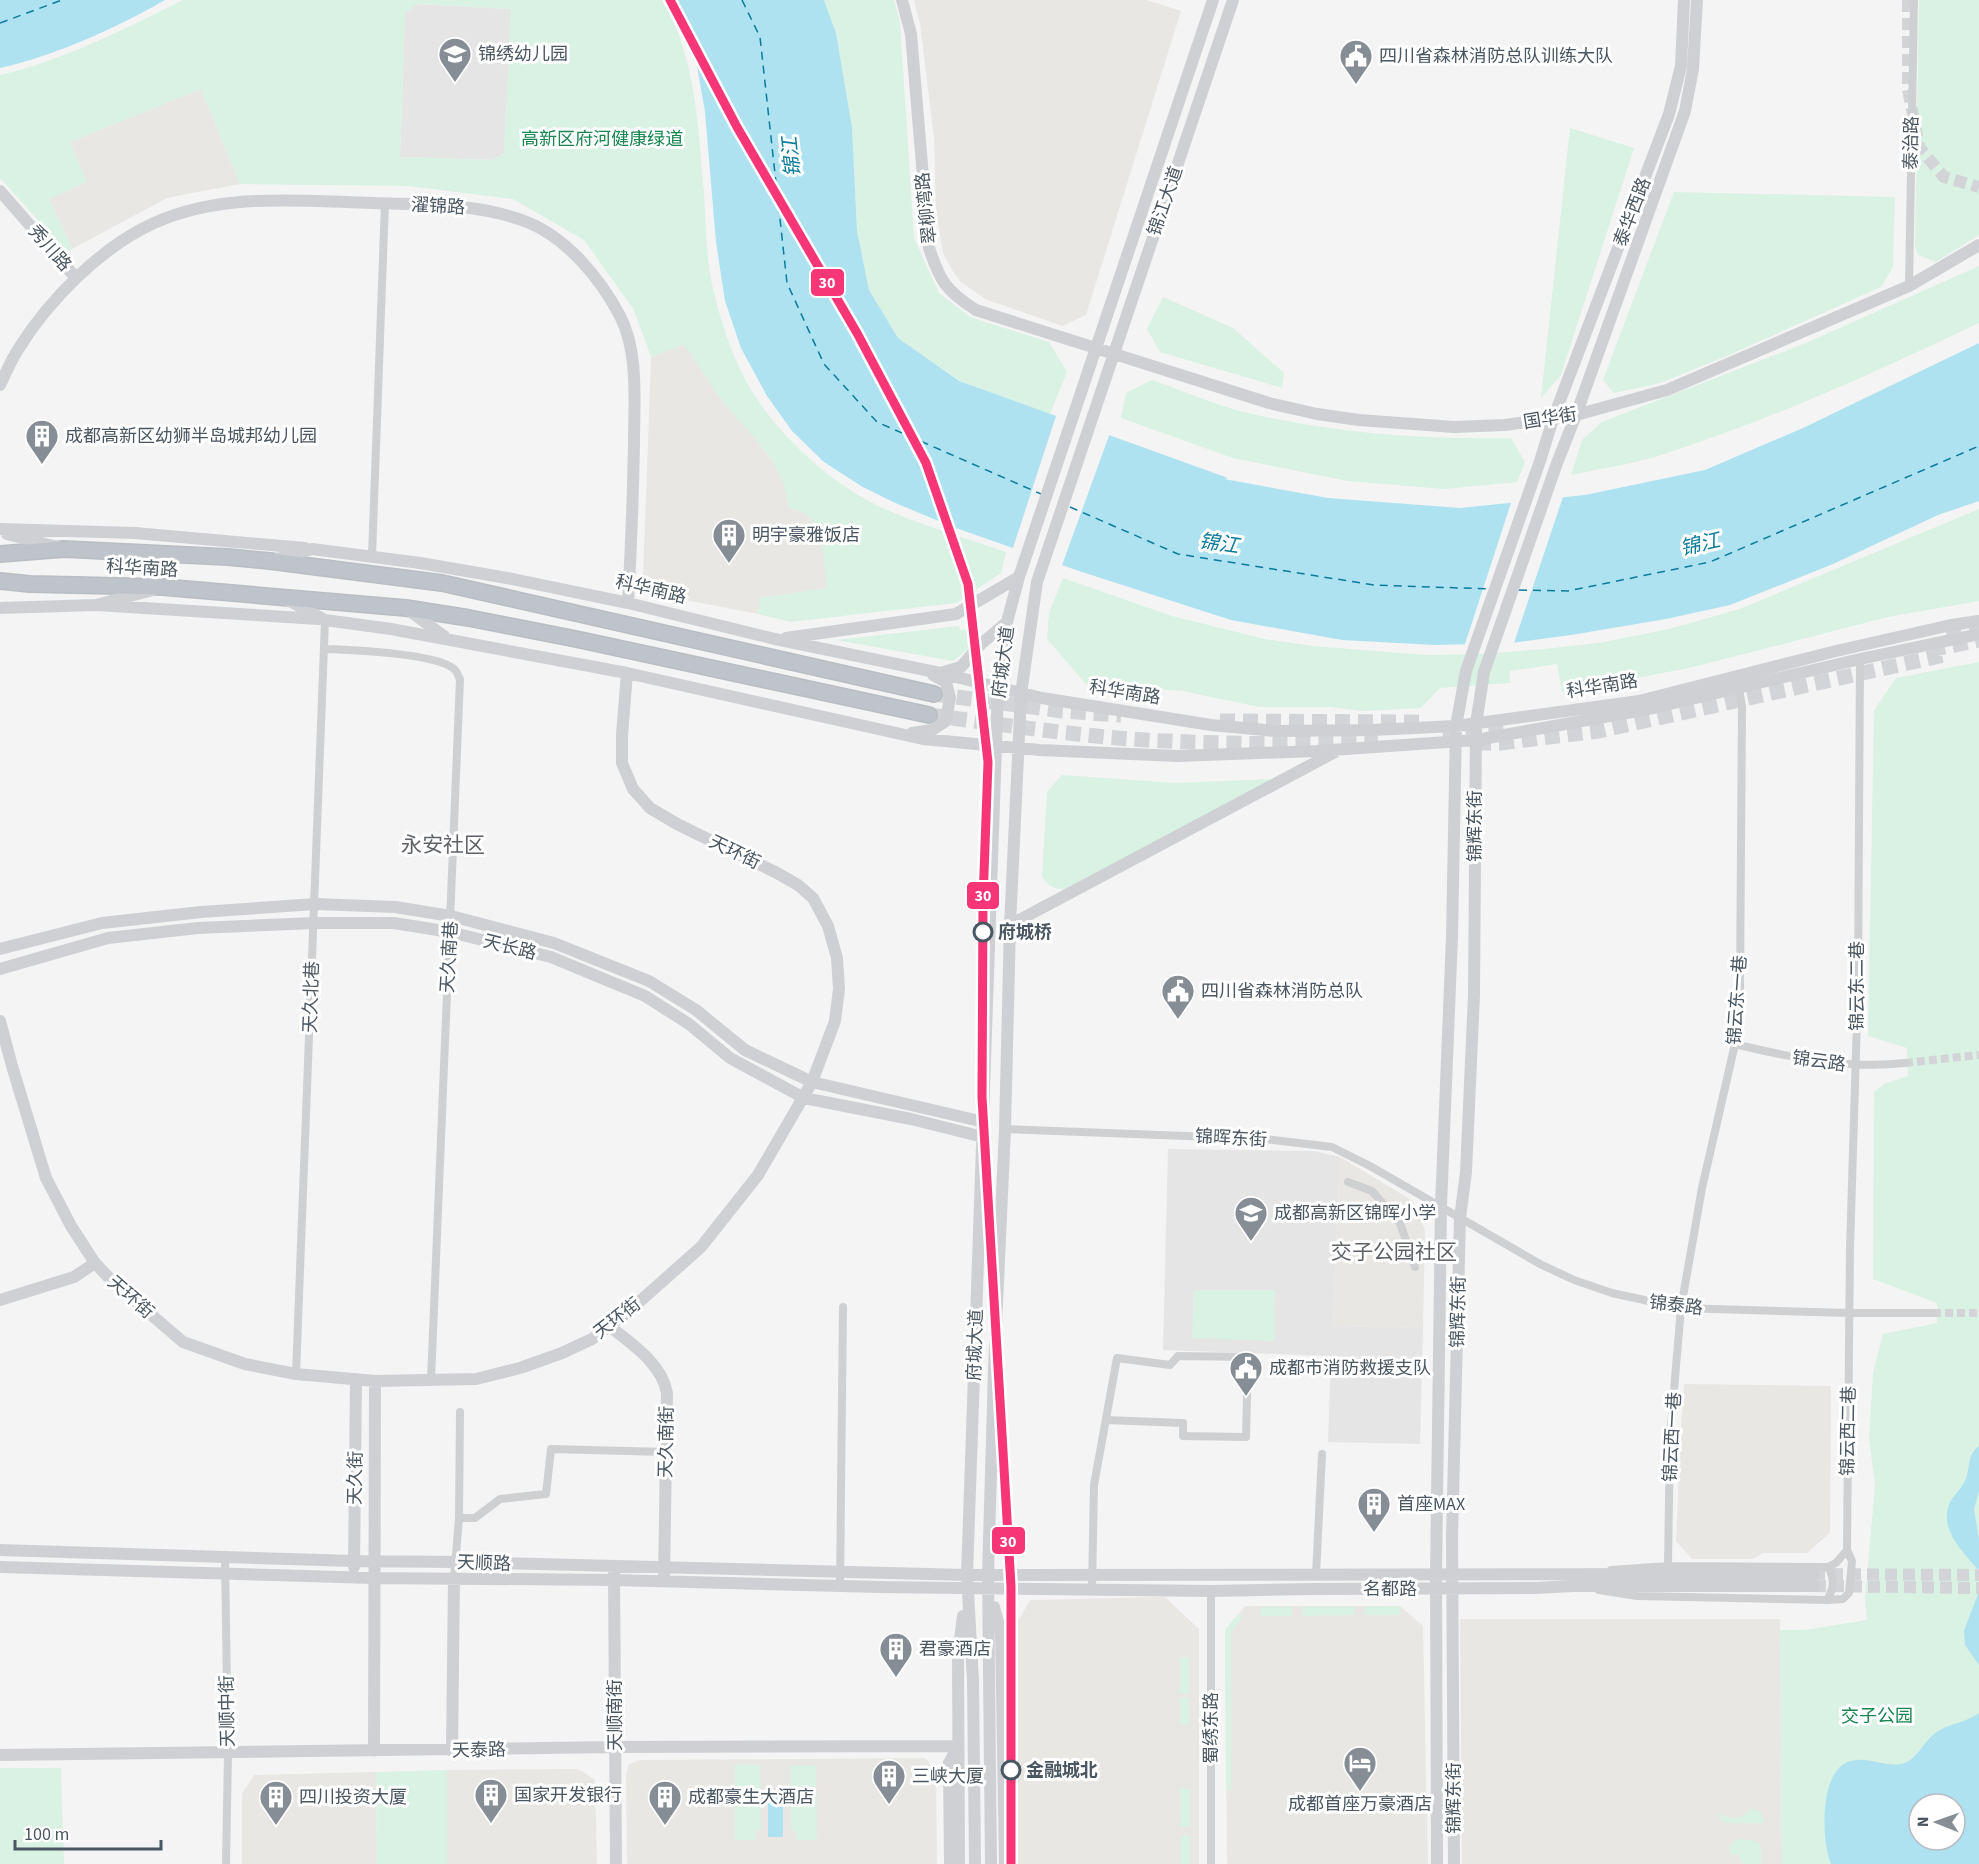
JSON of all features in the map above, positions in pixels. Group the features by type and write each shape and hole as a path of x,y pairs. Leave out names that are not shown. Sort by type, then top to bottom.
{"highway":[{"path":"0,549 28,552"},
{"name":"科华南路","path":"0,554 64,549 132,551 270,561 442,583 934,694"},
{"name":"科华南路","path":"0,581 162,588 406,608 565,637 929,715"},
{"path":"0,587 30,584"}],"street":[{"name":"翠柳湾路","path":"902,0 911,34 929,248 938,274 954,296 976,310 1096,348"},
{"name":"锦江大道","path":"1079,398 1213,0"},
{"name":"锦江大道","path":"1097,402 1233,0"},
{"name":"泰华西路","path":"1466,671 1553,419 1669,114 1682,66 1684,0"},
{"name":"泰华西路","path":"1484,672 1685,111 1693,69 1697,0"},
{"name":"泰治路","path":"1909,286 1914,0"},
{"name":"秀川路","path":"0,190 76,278"},
{"name":"濯锦路","path":"0,385 18,349 76,278 119,243 154,223 191,210 266,200 443,205 485,209 528,222 556,238 593,273 621,317 632,355 633,491 628,603"},
{"name":"秀川路","path":"0,201 53,264 76,278"},
{"path":"372,556 385,203"},
{"name":"国华街","path":"1096,348 1269,403 1317,414 1359,420 1454,427 1506,425 1576,415 1667,390 1909,286 1979,245"},
{"name":"府城大道","path":"975,1864 973,1680 967,1582 998,689 1007,622 1019,577 1079,398"},
{"name":"府城大道","path":"991,1864 988,1575 994,1369 1005,1129 1010,926 1021,694 1037,582 1097,402"},
{"path":"0,531 64,549"},
{"path":"0,531 135,532 312,549"},
{"name":"科华南路","path":"270,561 312,549 372,556 507,578 628,603 775,639 940,673 1021,694 1211,726 1276,731 1456,726 1638,701 1836,651 1951,625 1979,621"},
{"path":"775,639 956,614 1019,577"},
{"path":"442,583 507,578"},
{"path":"96,604 162,588"},
{"name":"科华南路","path":"282,597 326,620 447,639 627,673 923,739 1019,748 1177,756 1338,750 1476,740 1649,710 1860,659 1979,634"},
{"path":"0,608 96,604 326,620"},
{"path":"406,608 447,639"},
{"name":"天久北巷","path":"296,1374 326,620"},
{"path":"940,673 961,666 981,644 1007,622"},
{"name":"天久南巷","path":"324,649 378,651 406,655 445,664 455,670 460,679 431,1380"},
{"name":"锦云东二巷","path":"1849,1313 1856,1066 1860,659"},
{"path":"902,735 932,730 945,721 950,698 946,682 924,670"},
{"name":"锦辉东街","path":"1437,1864 1436,1575 1441,1206 1446,1119 1456,726 1466,671"},
{"name":"锦辉东街","path":"1454,1864 1453,1574 1460,1218 1466,1172 1474,995 1476,724 1484,672"},
{"name":"天环街","path":"0,1020 46,1178 71,1226 95,1263 113,1282 183,1342 245,1364 296,1374 375,1381 476,1379 520,1368 592,1339 701,1247 758,1175 812,1082 835,1021 839,989 837,958 828,926 813,898 798,885 650,808 633,789 622,763 621,735 627,673"},
{"name":"锦云东一巷","path":"1681,1308 1702,1188 1735,1044 1740,975 1742,707 1739,688"},
{"path":"1010,926 1338,750"},
{"name":"天长路","path":"0,949 102,923 201,912 315,904 395,907 451,916 554,943 649,981 696,1010 745,1050 812,1082 984,1122"},
{"name":"天长路","path":"0,969 108,938 198,928 314,923 394,923 450,932 551,957 645,996 689,1024 730,1058 804,1098 911,1119 983,1137"},
{"name":"锦云路","path":"1735,1044 1787,1057 1856,1066 1905,1063"},
{"path":"1446,1119 1459,1127 1469,1122"},
{"name":"锦晖东街","path":"1005,1129 1265,1139 1332,1147 1441,1206"},
{"path":"1348,1182 1372,1191 1400,1223 1415,1267"},
{"name":"锦泰路","path":"1441,1206 1540,1264 1574,1280 1648,1302 1681,1308 1933,1313"},
{"path":"0,1300 74,1277 95,1263"},
{"path":"840,1580 843,1307"},
{"name":"锦云西一巷","path":"1668,1566 1671,1437 1681,1308"},
{"name":"锦云西二巷","path":"1827,1600 1843,1599 1849,1593 1852,1561 1847,1550 1849,1313"},
{"name":"天久南街","path":"609,1326 658,1369 665,1380 667,1394 663,1582"},
{"path":"1092,1588 1094,1485 1117,1358 1170,1365 1178,1356 1248,1357 1246,1437 1183,1437 1183,1423 1106,1420"},
{"name":"天久街","path":"354,1577 356,1380"},
{"name":"天久街","path":"374,1751 375,1381"},
{"path":"452,1751 454,1578 459,1518 460,1412"},
{"path":"459,1518 475,1518 500,1499 546,1494 551,1449 666,1452"},
{"path":"1316,1575 1323,1454"},
{"name":"天顺路","path":"0,1550 374,1562 664,1568 840,1580"},
{"path":"1574,1581 1630,1567 1828,1567 1836,1563 1847,1550"},
{"name":"天顺中街","path":"225,1557 228,1753 226,1864"},
{"name":"天顺路","path":"0,1567 374,1578 663,1582 840,1580 967,1582"},
{"name":"天顺南街","path":"614,1567 616,1864"},
{"path":"959,1864 958,1656 967,1582 988,1575 1453,1574 1574,1581 1637,1596 1827,1600 1833,1591 1833,1580 1828,1567"},
{"name":"名都路","path":"967,1582 989,1589 1092,1588 1210,1591 1314,1588 1436,1590 1574,1581 1813,1580"},
{"path":"989,1589 1001,1634 1005,1864"},
{"name":"蜀绣东路","path":"1210,1591 1211,1864"},
{"path":"950,1864 949,1763 958,1746"},
{"name":"天泰路","path":"0,1755 452,1751 615,1747 958,1746"}],"shaded area":[{"path":"914,0 1147,0 1181,11 1086,315 1062,326 985,299 961,282 952,270 943,253 936,211 934,137 920,24"},
{"name":"锦绣幼儿园","path":"417,4 512,9 504,153 493,160 400,157 405,13"},
{"path":"201,89 240,184 167,198 72,249 49,199 86,182 70,142"},
{"path":"684,343 719,396 755,437 780,472 787,493 788,507 807,514 821,529 828,588 761,598 758,614 654,594 643,580 651,357"},
{"name":"成都高新区锦晖小学","path":"1168,1149 1313,1151 1340,1157 1333,1326 1423,1328 1420,1444 1328,1442 1331,1356 1163,1350"},
{"path":"1340,1157 1413,1201 1425,1230 1423,1328 1333,1326"},
{"path":"1684,1384 1831,1386 1830,1533 1807,1553 1763,1553 1753,1559 1692,1559 1676,1541"},
{"path":"1165,1597 1199,1629 1199,1864 1018,1864 1018,1621 1030,1600"},
{"path":"1245,1606 1400,1606 1423,1626 1428,1864 1227,1864 1225,1630"},
{"path":"1460,1619 1780,1619 1782,1864 1462,1864"},
{"path":"925,1758 936,1770 937,1864 627,1864 626,1775 629,1764 641,1760"},
{"path":"578,1769 595,1780 597,1864 447,1864 447,1770"},
{"path":"376,1772 377,1864 242,1864 242,1794 254,1775"}],"green space":[{"name":"高新区府河健康绿道","path":"183,0 662,0 678,32 693,92 699,132 707,250 712,284 730,345 750,389 772,419 802,452 837,481 874,504 894,513 1006,552 1001,573 956,603 790,622 758,614 760,598 827,588 821,529 807,514 788,507 785,489 771,459 718,395 684,344 651,357 634,310 584,240 513,199 409,186 240,184 201,89 70,142 87,182 49,199 72,249 67,252 0,178 0,75 71,52","holes":["417,4 511,9 504,153 493,160 400,157 405,14"]},
{"path":"824,0 894,0 900,22 914,238 939,293 970,317 1049,342 1067,372 1050,414 959,381 898,338 869,290 857,231 852,127 836,33"},
{"path":"1919,0 1979,0 1979,235 1936,262 1918,255 1915,245"},
{"path":"1570,128 1634,148 1561,375 1541,398"},
{"path":"1674,192 1895,197 1893,267 1881,287 1729,355 1660,383 1614,393 1603,380"},
{"path":"1979,266 1979,323 1863,377 1745,426 1653,457 1571,475 1582,440 1602,422 1806,343"},
{"path":"1163,297 1233,328 1284,373 1282,388 1160,352 1147,329"},
{"path":"1152,380 1236,410 1313,426 1379,434 1445,438 1511,438 1525,462 1517,482 1444,489 1348,481 1233,458 1121,418 1126,393"},
{"path":"1979,509 1979,601 1888,617 1689,668 1562,692 1557,664 1510,671 1510,683 1440,688 1421,708 1364,711 1329,707 1259,707 1183,691 1086,684 1047,639 1049,613 1063,578 1172,616 1265,639 1313,646 1426,655 1482,654 1599,643 1669,629 1740,609"},
{"path":"959,626 960,630 970,629 975,644 953,661 836,640"},
{"name":"交子公园","path":"1979,662 1979,1864 1782,1864 1780,1630 1804,1630 1867,1620 1865,1599 1875,1485 1869,1438 1873,1373 1883,1334 1937,1323 1937,1303 1873,1279 1874,1092 1884,1084 1908,1076 1907,1048 1868,1036 1874,710 1896,678"},
{"path":"1062,775 1175,783 1273,779 1072,888 1062,889 1054,888 1042,877 1047,792"},
{"path":"1194,1290 1275,1290 1274,1341 1192,1338"},
{"path":"1400,1606 1400,1615 1365,1615 1365,1607"},
{"path":"1261,1607 1292,1607 1292,1616 1261,1616"},
{"path":"1303,1607 1354,1607 1354,1615 1303,1616"},
{"path":"1238,1614 1242,1618 1231,1632 1231,1790 1226,1790 1225,1630"},
{"path":"1180,1657 1189,1657 1189,1693 1180,1693"},
{"path":"1180,1698 1189,1698 1189,1724 1180,1724"},
{"path":"735,1765 760,1765 761,1830 756,1830 755,1840 735,1840"},
{"path":"816,1765 817,1840 797,1840 796,1831 791,1830 790,1766"},
{"path":"0,1768 61,1768 64,1864 0,1864"},
{"path":"447,1770 447,1864 377,1864 376,1772"},
{"path":"1180,1788 1190,1789 1190,1827 1181,1827"},
{"path":"1750,1808 1761,1812 1764,1823 1727,1823 1722,1821 1716,1811 1734,1818 1744,1816"},
{"path":"1181,1836 1190,1836 1190,1864 1181,1864"},
{"path":"1736,1839 1757,1841 1761,1847 1761,1864 1743,1864 1737,1853 1731,1856 1729,1847"}],"water":[{"path":"0,0 165,0 85,40 43,56 0,68"},
{"name":"锦江","path":"670,0 824,0 836,33 852,127 857,231 869,290 898,338 959,381 1228,478 1224,479 1328,498 1460,508 1585,495 1705,470 1803,428 1979,343 1979,501 1938,515 1833,564 1730,605 1666,619 1512,643 1435,645 1342,640 1231,620 953,527 861,486 824,462 792,431 767,396 741,348 725,301 716,242 705,112 696,60 683,22"},
{"path":"1979,1446 1979,1491 1974,1509 1979,1540 1979,1571 1954,1540 1947,1522 1947,1512 1950,1502 1966,1478 1970,1458"},
{"path":"1979,1591 1979,1665 1965,1645 1964,1631"},
{"path":"1979,1713 1979,1864 1831,1864 1825,1839 1825,1806 1833,1777 1841,1766 1858,1760 1892,1765 1905,1763 1934,1734 1945,1727"},
{"path":"783,1795 783,1837 768,1837 768,1796"}],"pier":[{"path":"1057,413 1110,433 1061,568 1012,551"},
{"path":"1564,494 1513,646 1464,647 1512,500"}],"ferry route":[{"path":"0,23 62,0"},
{"path":"742,0 760,37 787,283 824,364 877,422 1041,494"},
{"path":"1519,590 1568,591 1710,562 1979,446"},
{"path":"1070,507 1178,554 1374,585 1490,589"}],"tunnel":[{"path":"1908,0 1908,89 1919,147 1944,177 1979,187"},
{"path":"1946,631 1979,627"},
{"path":"1930,650 1979,640"},
{"path":"1476,743 1500,743 1599,731 1944,655"},
{"path":"934,694 1062,711 1121,715"},
{"path":"929,715 1048,731 1136,739 1272,744 1378,741"},
{"path":"1220,721 1421,722"},
{"path":"1443,737 1509,729"},
{"path":"1905,1063 1979,1055"},
{"path":"1933,1313 1979,1313"},
{"path":"1813,1574 1979,1575"},
{"path":"1814,1586 1979,1588"}],"transit line":[{"name":"30","path":"670,0 737,127 857,333 926,463 968,584 988,762 983,901 982,1097 1011,1586 1011,1864"}],"place":[{"name":"锦绣幼儿园","path":"455,83"},
{"name":"四川省森林消防总队训练大队","path":"1356,85"},
{"name":"成都高新区幼狮半岛城邦幼儿园","path":"42,465"},
{"name":"明宇豪雅饭店","path":"729,564"},
{"name":"府城桥","path":"983,932"},
{"name":"四川省森林消防总队","path":"1178,1020"},
{"name":"成都高新区锦晖小学","path":"1251,1242"},
{"name":"成都市消防救援支队","path":"1246,1397"},
{"name":"首座MAX","path":"1374,1533"},
{"name":"君豪酒店","path":"896,1678"},
{"name":"金融城北","path":"1011,1770"},
{"name":"成都首座万豪酒店","path":"1360,1792"},
{"name":"三峡大厦","path":"889,1805"},
{"name":"国家开发银行","path":"491,1824"},
{"name":"四川投资大厦","path":"276,1826"},
{"name":"成都豪生大酒店","path":"665,1826"}],"district":[{"name":"永安社区","path":"443,845"},
{"name":"交子公园社区","path":"1394,1252"}]}
